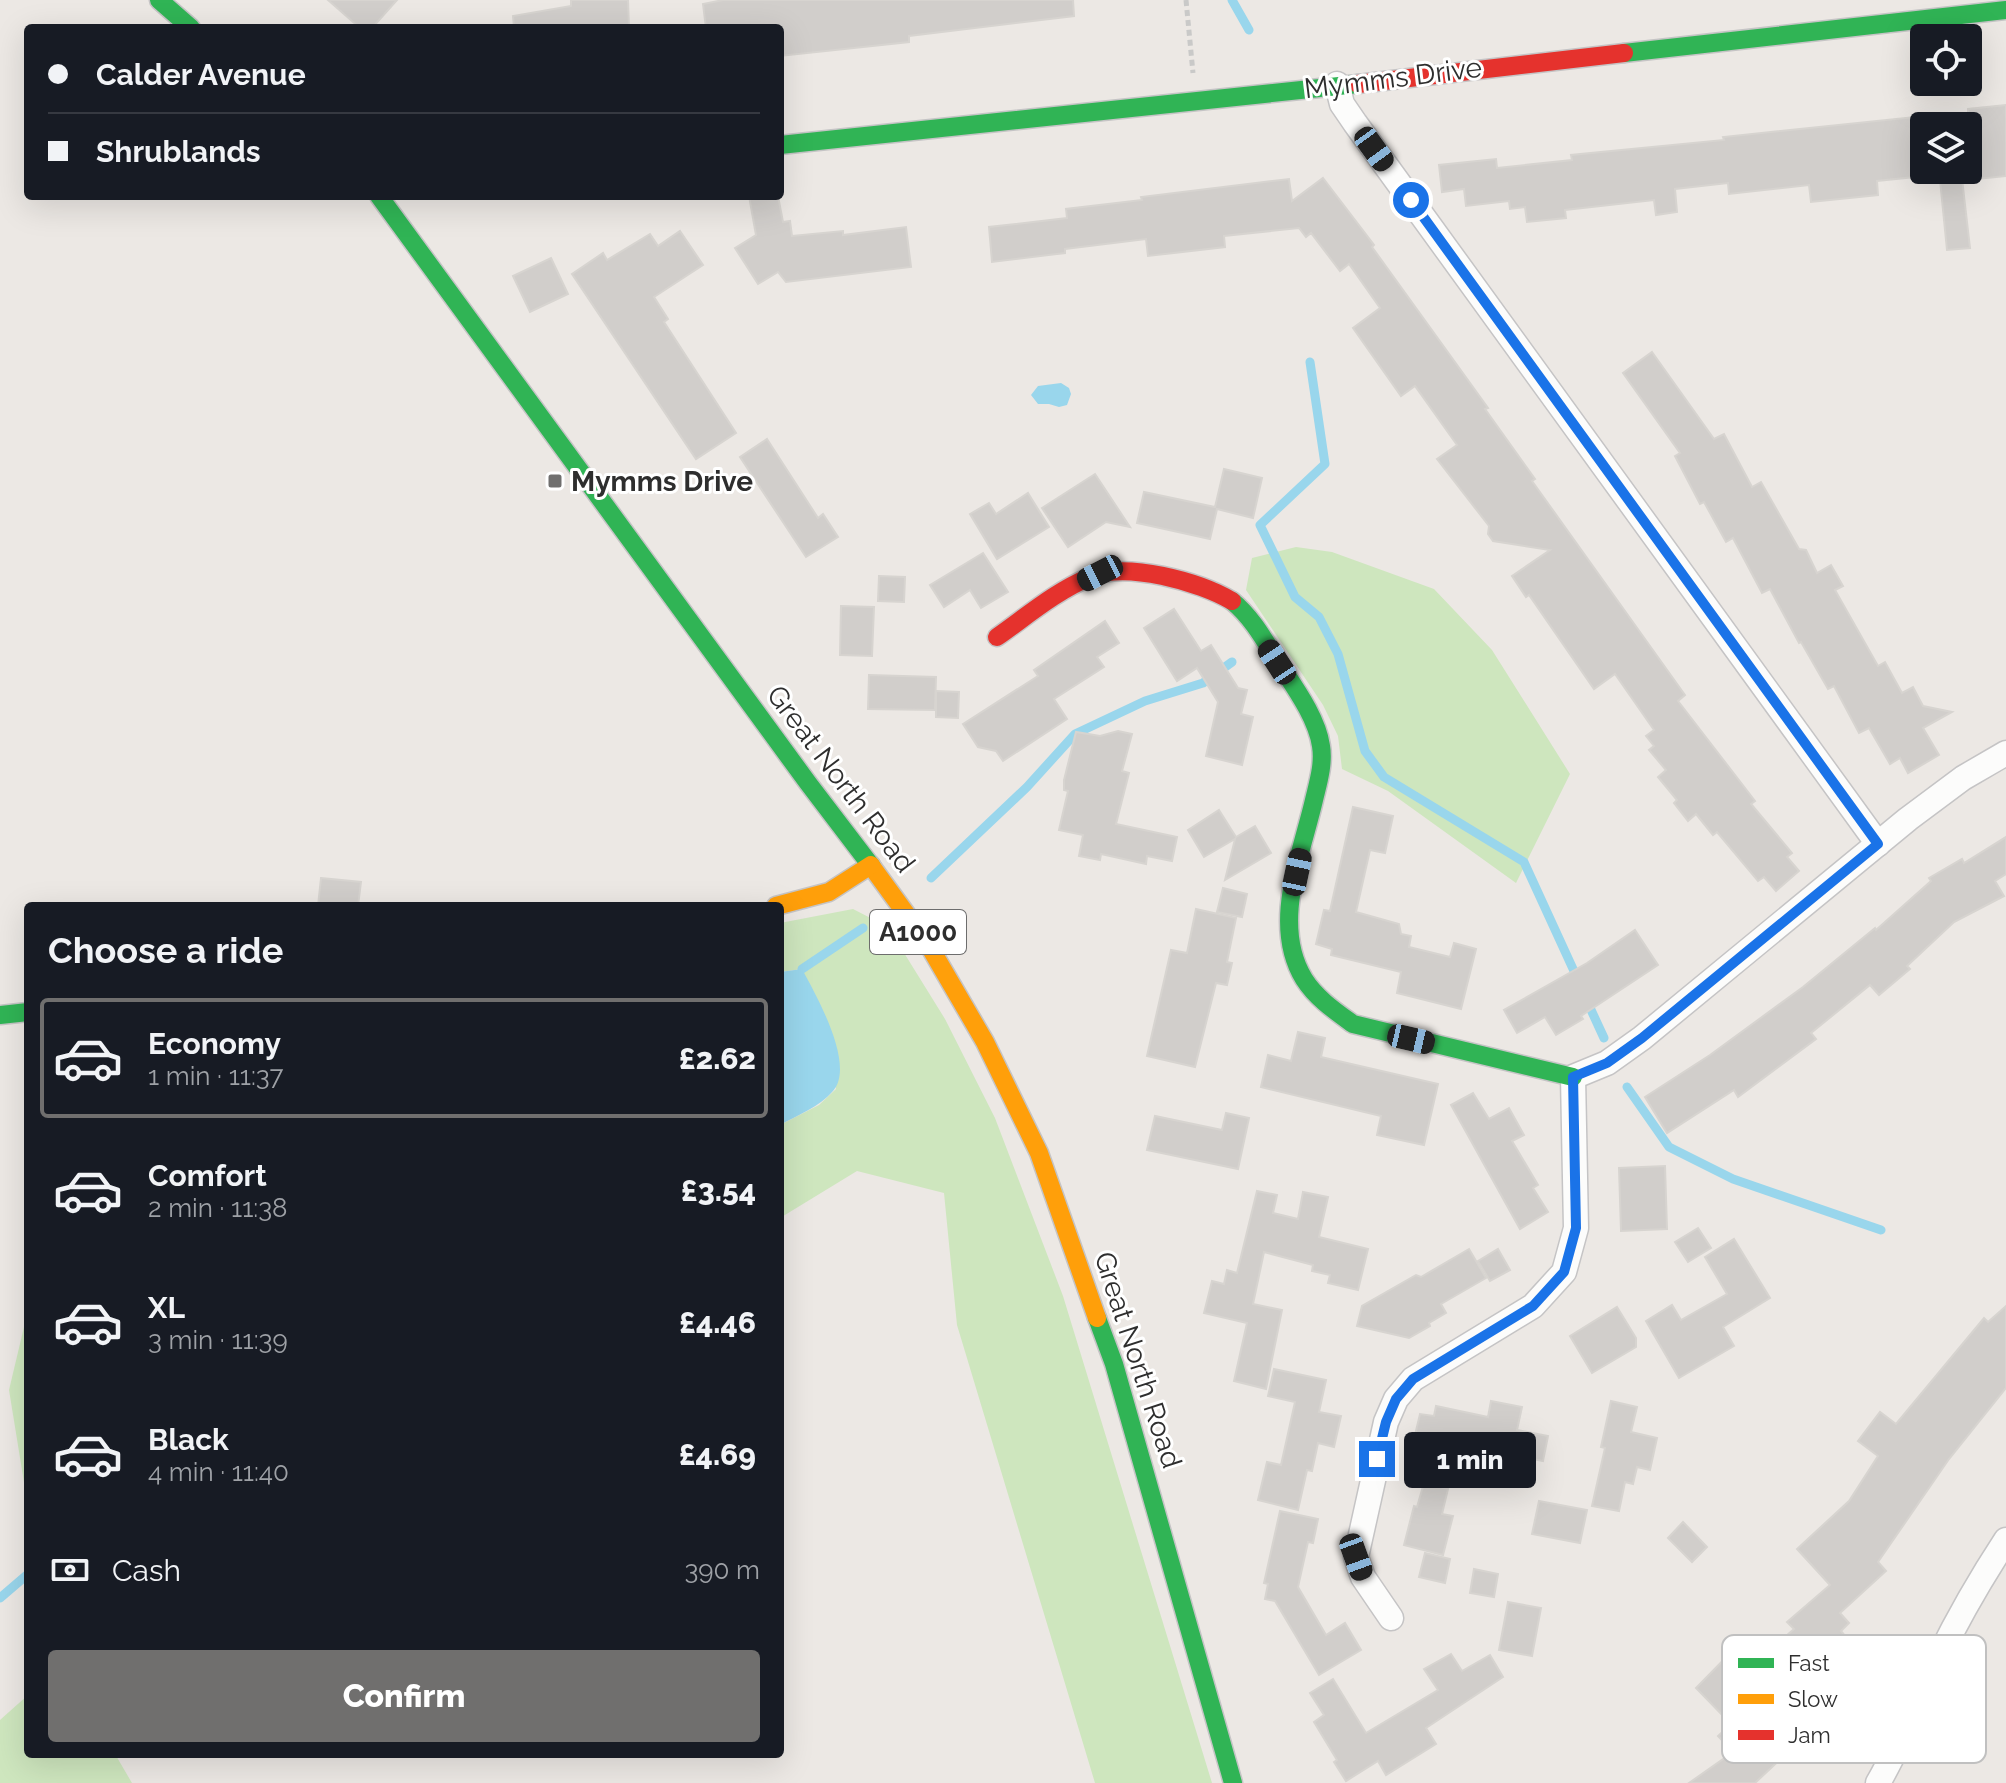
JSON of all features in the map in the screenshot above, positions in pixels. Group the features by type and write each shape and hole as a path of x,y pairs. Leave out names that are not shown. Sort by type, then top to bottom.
{"street":[{"path":"159,0 186,24"},
{"name":"Mymms Drive","path":"784,145 1196,102 2006,10"},
{"path":"1337,84 1342,104 1355,123 1878,844"},
{"name":"Great North Road","path":"382,200 928,944 985,1042 1039,1153 1114,1364 1233,1783"},
{"path":"997,637 1073,586 1100,573 1130,571 1203,587 1235,603 1306,706 1321,744 1318,782 1287,927 1293,955 1310,989 1329,1009 1353,1024 1573,1077 1607,1063 1642,1038 1878,844 1963,778 2006,753"},
{"path":"784,904 829,892 871,865"},
{"path":"0,1015 24,1012"},
{"path":"1391,1618 1363,1577 1356,1557 1386,1422 1396,1399 1413,1379 1533,1306 1564,1272 1576,1228 1573,1077"},
{"path":"1950,1635 1980,1579 2006,1540"},
{"path":"1878,1783 1890,1763"}],"path":[{"path":"1186,0 1196,102"}],"green space":[{"path":"1296,547 1332,552 1434,589 1492,650 1570,774 1516,883 1388,791 1342,769 1338,736 1323,705 1246,590 1252,558"},
{"path":"853,909 888,927 945,1019 995,1118 1063,1296 1212,1783 1095,1783 957,1325 944,1193 857,1171 784,1216 784,1123 819,1105 836,1089 802,969 784,971 784,922"},
{"path":"24,1327 24,1482 9,1390"},
{"path":"24,1699 24,1758 117,1758 132,1783 0,1783 0,1720"}],"water":[{"path":"1061,383 1069,388 1071,394 1067,405 1038,404 1031,395 1038,386"},
{"path":"802,969 831,1030 840,1065 839,1079 833,1091 821,1102 784,1123 784,971"}],"building":[{"path":"328,0 397,0 376,24 355,24"},
{"path":"571,0 628,0 629,24 514,24 513,16 571,6"},
{"path":"723,0 1073,0 1074,16 909,36 909,42 784,56 784,24 706,24 703,4"},
{"path":"2006,105 2006,176 1982,179 1982,112 1968,112 1968,109"},
{"path":"1910,117 1910,177 1877,181 1878,195 1811,202 1809,185 1729,194 1728,183 1675,189 1677,212 1656,215 1654,200 1565,210 1566,218 1527,222 1525,207 1510,209 1509,201 1466,206 1464,189 1442,192 1439,165 1496,159 1497,168 1572,160 1571,155 1724,140 1723,137"},
{"path":"1323,178 1374,245 1372,247 1488,408 1485,409 1535,479 1532,481 1685,695 1678,701 1755,801 1751,804 1792,853 1787,857 1799,871 1776,891 1764,877 1758,881 1717,832 1713,835 1696,814 1688,821 1674,803 1677,800 1658,777 1666,770 1649,750 1654,746 1646,736 1654,730 1615,674 1594,689 1529,595 1526,597 1512,576 1550,550 1493,541 1488,534 1489,526 1437,459 1457,445 1415,386 1401,396 1353,328 1380,308 1349,264 1340,271 1311,233 1306,237 1299,228 1224,236 1225,247 1148,256 1146,239 992,262 989,227 1067,218 1066,209 1142,200 1141,197 1289,179 1292,201"},
{"path":"1940,184 1963,184 1970,248 1947,250"},
{"path":"750,200 779,200 783,222 790,221 792,236 843,231 843,235 906,227 911,267 786,282 778,272 758,284 735,248 756,235"},
{"path":"680,231 703,265 654,297 668,319 664,322 736,433 696,459 572,274 603,253 607,260 650,234 658,246"},
{"path":"551,258 568,294 530,312 513,276"},
{"path":"1652,352 1714,439 1724,434 1752,487 1761,482 1799,549 1806,550 1817,573 1831,565 1843,586 1835,590 1878,666 1885,662 1902,693 1913,687 1923,706 1952,712 1923,728 1939,755 1908,773 1900,758 1890,764 1869,728 1859,733 1834,686 1828,689 1799,643 1770,589 1762,593 1733,538 1726,542 1704,502 1700,504 1675,456 1680,453 1623,373"},
{"path":"767,439 818,518 823,514 838,537 806,557 740,457"},
{"path":"1224,469 1262,478 1253,518 1217,509 1210,539 1137,523 1144,492 1215,507"},
{"path":"1095,474 1130,527 1106,522 1068,547 1042,508"},
{"path":"1028,493 1049,527 997,559 970,514 989,503 996,514"},
{"path":"983,553 1008,592 981,608 970,590 944,607 930,585"},
{"path":"879,576 905,577 904,602 878,601"},
{"path":"841,606 874,607 872,656 840,655"},
{"path":"1174,609 1201,651 1211,645 1238,688 1247,690 1241,714 1253,717 1242,765 1206,756 1218,702 1197,668 1177,681 1144,628"},
{"path":"1105,621 1119,643 1097,657 1104,667 1054,699 1067,719 1003,761 996,751 978,747 963,724 1038,676 1034,670"},
{"path":"869,675 936,677 935,710 868,709"},
{"path":"936,691 959,692 958,718 936,717"},
{"path":"1118,731 1132,734 1122,771 1129,773 1116,824 1177,837 1172,861 1147,856 1146,864 1101,854 1100,860 1079,856 1083,835 1059,830 1068,791 1064,790 1064,780 1076,732 1100,736"},
{"path":"1353,807 1393,816 1385,853 1370,850 1356,912 1399,924 1401,934 1411,936 1409,947 1450,957 1454,943 1476,949 1461,1009 1397,993 1401,972 1331,955 1332,949 1316,944 1324,910 1330,911"},
{"path":"1219,810 1236,837 1255,826 1271,853 1225,880 1235,839 1204,857 1188,830"},
{"path":"2006,837 2006,874 1995,881 2004,896 1954,922 1907,966 1910,969 1879,995 1870,985 1811,1033 1816,1039 1738,1097 1734,1090 1667,1133 1645,1097 1710,1055 1803,987 1876,930 1931,881 1929,878 1962,859 1964,863"},
{"path":"321,878 361,882 358,902 318,902"},
{"path":"1223,888 1247,894 1242,917 1217,912"},
{"path":"1196,909 1236,918 1227,962 1232,963 1227,985 1216,983 1195,1067 1147,1056 1171,950 1187,953"},
{"path":"1635,930 1658,965 1556,1035 1545,1017 1517,1033 1504,1010 1587,963"},
{"path":"1298,1032 1325,1038 1321,1057 1438,1084 1424,1145 1377,1135 1381,1116 1261,1087 1268,1055 1291,1061"},
{"path":"1473,1093 1489,1119 1509,1108 1524,1135 1512,1141 1538,1185 1533,1188 1548,1212 1520,1229 1451,1105"},
{"path":"1226,1113 1249,1118 1238,1169 1147,1150 1155,1116 1222,1130"},
{"path":"1665,1166 1667,1229 1621,1231 1619,1168"},
{"path":"1257,1191 1277,1195 1273,1213 1298,1219 1303,1192 1328,1197 1319,1237 1368,1249 1358,1290 1328,1283 1330,1275 1312,1271 1313,1265 1264,1252 1253,1304 1282,1310 1266,1389 1234,1381 1247,1323 1204,1313 1212,1281 1224,1284 1227,1270 1237,1273"},
{"path":"1698,1228 1711,1248 1688,1262 1675,1242"},
{"path":"1734,1239 1770,1298 1723,1327 1734,1346 1679,1378 1646,1321 1672,1305 1681,1320 1727,1294 1705,1257"},
{"path":"1469,1249 1486,1278 1441,1304 1446,1313 1429,1323 1430,1326 1409,1338 1357,1326 1362,1306"},
{"path":"1498,1249 1510,1270 1490,1281 1478,1261"},
{"path":"2006,1306 2006,1388 1949,1459 1878,1562 1886,1571 1840,1613 1849,1623 1841,1631 1844,1635 1787,1635 1794,1629 1787,1622 1830,1585 1797,1549 1849,1501 1878,1456 1858,1441 1880,1412 1896,1424 1984,1318 1988,1322"},
{"path":"1617,1307 1636,1338 1636,1347 1592,1373 1570,1336"},
{"path":"1274,1369 1326,1380 1319,1412 1341,1416 1334,1447 1318,1443 1312,1471 1307,1470 1298,1510 1258,1500 1267,1462 1281,1465 1295,1402 1268,1396"},
{"path":"1491,1401 1522,1407 1517,1430 1548,1436 1543,1461 1415,1435 1420,1414 1434,1416 1436,1406 1488,1417"},
{"path":"1611,1401 1637,1407 1631,1432 1657,1438 1650,1470 1637,1467 1633,1484 1625,1482 1619,1511 1592,1506 1605,1448 1601,1447"},
{"path":"1424,1483 1448,1489 1442,1514 1453,1516 1443,1555 1404,1545 1414,1506 1417,1507"},
{"path":"1539,1501 1587,1510 1580,1543 1532,1534"},
{"path":"1280,1511 1318,1519 1313,1543 1308,1542 1298,1587 1326,1635 1345,1623 1361,1650 1319,1675 1275,1601 1265,1599 1268,1584 1264,1583"},
{"path":"1683,1522 1707,1547 1692,1562 1668,1538"},
{"path":"1425,1553 1450,1559 1445,1583 1419,1577"},
{"path":"1474,1569 1498,1574 1494,1597 1470,1593"},
{"path":"1508,1602 1541,1608 1532,1656 1499,1650"},
{"path":"1451,1654 1462,1671 1490,1655 1503,1677 1426,1728 1436,1744 1386,1775 1378,1761 1346,1781 1314,1722 1324,1715 1310,1693 1333,1679 1366,1733 1438,1690 1424,1669"},
{"path":"1722,1661 1722,1715 1696,1688"},
{"path":"1722,1760 1722,1763 1776,1763 1755,1783 1689,1783"}],"waterway":[{"path":"1232,0 1249,30"},
{"path":"1310,362 1325,464 1260,525 1295,597 1319,617 1338,654 1365,751 1384,777 1524,862 1579,982"},
{"path":"931,878 1027,787 1075,734 1145,701 1203,683 1232,662"},
{"path":"802,969 863,928"},
{"path":"1586,999 1604,1038"},
{"path":"1627,1087 1669,1147 1733,1179 1881,1230"},
{"path":"0,1598 24,1577"}],"traffic: fast":[{"path":"159,0 186,24"},
{"path":"1624,53 2006,10"},
{"path":"784,145 1358,84"},
{"path":"382,200 872,867"},
{"path":"1232,601 1253,623 1299,693 1319,735 1320,773 1296,867 1289,913 1294,958 1309,986 1326,1004 1353,1024 1573,1077"},
{"path":"0,1015 24,1012"},
{"path":"1097,1318 1114,1364 1233,1783"}],"traffic: slow":[{"path":"784,904 829,892 871,865"},
{"path":"872,867 928,944 985,1042 1039,1153 1097,1318"}],"traffic: jam":[{"path":"1358,84 1624,53"},
{"path":"997,637 1065,589 1105,573 1123,571 1162,576 1201,587 1232,601"}],"place":[{"name":"Mymms Drive","path":"555,481"}],"route":[{"path":"1377,1459 1386,1422 1396,1399 1413,1379 1533,1306 1564,1272 1576,1228 1573,1077 1607,1063 1642,1038 1878,844 1411,200"}]}
